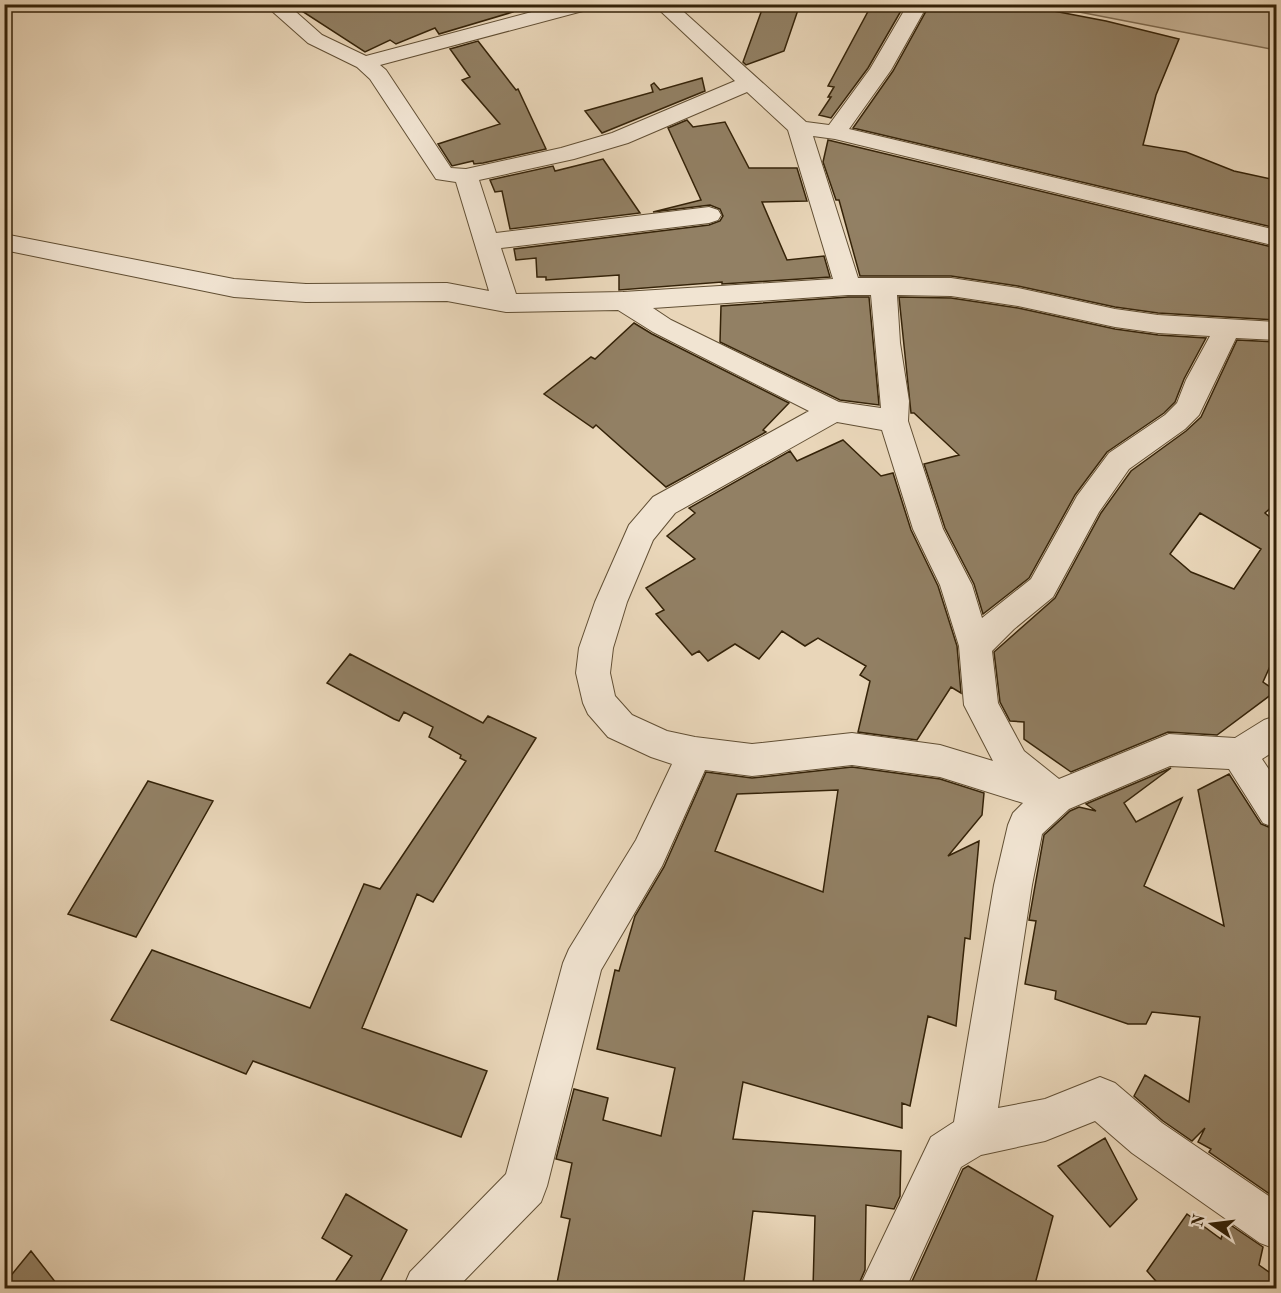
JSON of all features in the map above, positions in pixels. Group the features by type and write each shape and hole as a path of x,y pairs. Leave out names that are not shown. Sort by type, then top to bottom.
{"street":[{"path":"274,4 315,39 364,63 378,75 444,174 466,177 566,154 620,138 750,83"},
{"path":"364,63 557,8 587,4"},
{"path":"663,4 799,128 848,285"},
{"path":"835,132 880,70 918,4"},
{"path":"799,128 835,132 1276,238"},
{"path":"466,177 489,242 506,303"},
{"path":"489,242 709,215"},
{"path":"4,242 234,288 306,293 447,292 506,303 623,301 753,294 848,285 951,288 1018,297 1116,318 1158,324 1276,331"},
{"path":"884,287 886,343 895,401 894,421 928,529 956,585 975,646 981,705 1012,762 1056,796"},
{"path":"623,301 662,326 833,411 894,421"},
{"path":"975,646 1003,619 1042,588 1088,504 1119,461 1175,422 1189,408 1200,380 1227,329"},
{"path":"833,411 664,505 639,534 611,602 596,648 593,674 600,703 620,726 663,746 695,753 752,760 852,749 940,761 1056,796"},
{"path":"973,1135 1013,885 1026,825 1056,796 1169,750 1239,754 1276,731"},
{"path":"426,1288 525,1186 582,963 649,853 695,753"},
{"path":"1239,754 1276,811"},
{"path":"882,1288 946,1152 973,1135 1045,1120 1100,1098 1147,1138 1276,1227"}],"shaded area":[{"path":"1043,5 1276,5 1276,50"}],"building":[{"path":"291,4 512,4 513,12 439,34 435,28 396,44 390,40 365,52"},
{"path":"764,4 800,4 784,51 746,65 743,62"},
{"path":"872,4 905,4 868,68 831,118 819,115 831,97 828,97 834,87 828,86"},
{"path":"930,4 1017,4 1106,21 1179,39 1156,95 1143,145 1186,152 1234,171 1276,180 1276,228 853,128 893,71"},
{"path":"478,41 516,90 518,89 546,149 483,163 474,164 473,161 452,166 438,144 500,124 462,80 470,77 450,49"},
{"path":"702,78 705,91 602,133 585,111 653,92 651,85 654,83 660,90"},
{"path":"687,120 693,127 725,122 749,168 797,168 807,201 762,202 787,260 824,256 830,277 619,290 619,275 546,280 546,277 537,277 536,258 516,260 514,249 709,225 720,221 723,216 720,209 710,205 653,212 701,200 668,128"},
{"path":"828,140 1276,248 1276,320 1158,313 1115,307 1018,286 951,276 860,276 839,200 836,200 823,162"},
{"path":"603,159 640,213 510,229 502,191 495,192 490,180 553,166 555,171"},
{"path":"869,297 879,405 840,400 720,342 721,306"},
{"path":"899,297 951,298 1018,308 1115,329 1206,338 1184,379 1175,402 1164,413 1107,452 1075,495 1029,578 983,614 974,584 945,528 924,464 959,455 914,413 911,413"},
{"path":"634,323 789,403 763,430 766,432 666,487 596,425 593,428 544,394 591,357 595,359"},
{"path":"1237,340 1276,342 1276,503 1265,513 1272,519 1275,527 1276,525 1276,653 1263,682 1276,691 1217,735 1168,732 1071,772 1024,739 1024,722 1010,721 1000,702 994,652 1055,598 1101,513 1131,471 1186,431 1201,417","holes":["1200,513 1261,549 1234,589 1191,572 1170,554"]},
{"path":"843,440 881,476 893,473 911,530 938,586 957,646 961,693 951,687 917,740 858,732 870,681 860,675 866,666 818,638 805,646 782,631 759,659 735,644 708,661 699,651 692,655 656,614 664,610 646,588 695,559 667,536 695,513 689,508 790,451 797,461"},
{"path":"350,654 483,723 488,716 536,738 433,902 417,894 362,1028 487,1071 461,1137 253,1061 246,1074 111,1020 152,950 310,1008 364,884 380,889 466,761 460,758 461,755 429,737 433,727 404,712 399,721 394,719 327,683"},
{"path":"852,767 940,779 984,793 982,815 948,856 979,841 970,939 965,938 956,1026 928,1016 910,1106 902,1103 902,1128 743,1082 733,1139 901,1151 900,1196 894,1209 866,1205 865,1270 857,1288 813,1288 815,1216 753,1211 743,1288 556,1288 570,1219 561,1217 572,1163 556,1159 574,1089 608,1098 603,1120 661,1136 675,1068 597,1049 615,970 619,971 635,916 664,867 706,772 752,778","holes":["838,790 823,892 715,851 737,794"]},
{"path":"1171,768 1124,803 1136,822 1182,798 1144,886 1224,926 1198,790 1229,774 1261,824 1276,830 1276,1188 1274,1197 1209,1152 1211,1149 1198,1142 1205,1128 1192,1141 1163,1121 1134,1096 1145,1075 1189,1102 1200,1017 1152,1012 1146,1024 1128,1024 1055,999 1056,991 1025,984 1036,921 1029,920 1044,835 1070,811 1079,807 1096,811 1086,804"},
{"path":"148,781 213,801 136,937 68,914"},
{"path":"1105,1138 1137,1199 1110,1227 1058,1166"},
{"path":"968,1166 1053,1216 1034,1288 909,1288 963,1169"},
{"path":"346,1194 407,1230 377,1288 331,1288 352,1256 322,1238"},
{"path":"1187,1214 1221,1239 1226,1222 1263,1247 1259,1265 1276,1277 1276,1288 1162,1288 1147,1271"},
{"path":"31,1251 60,1288 4,1288 4,1284"}]}
